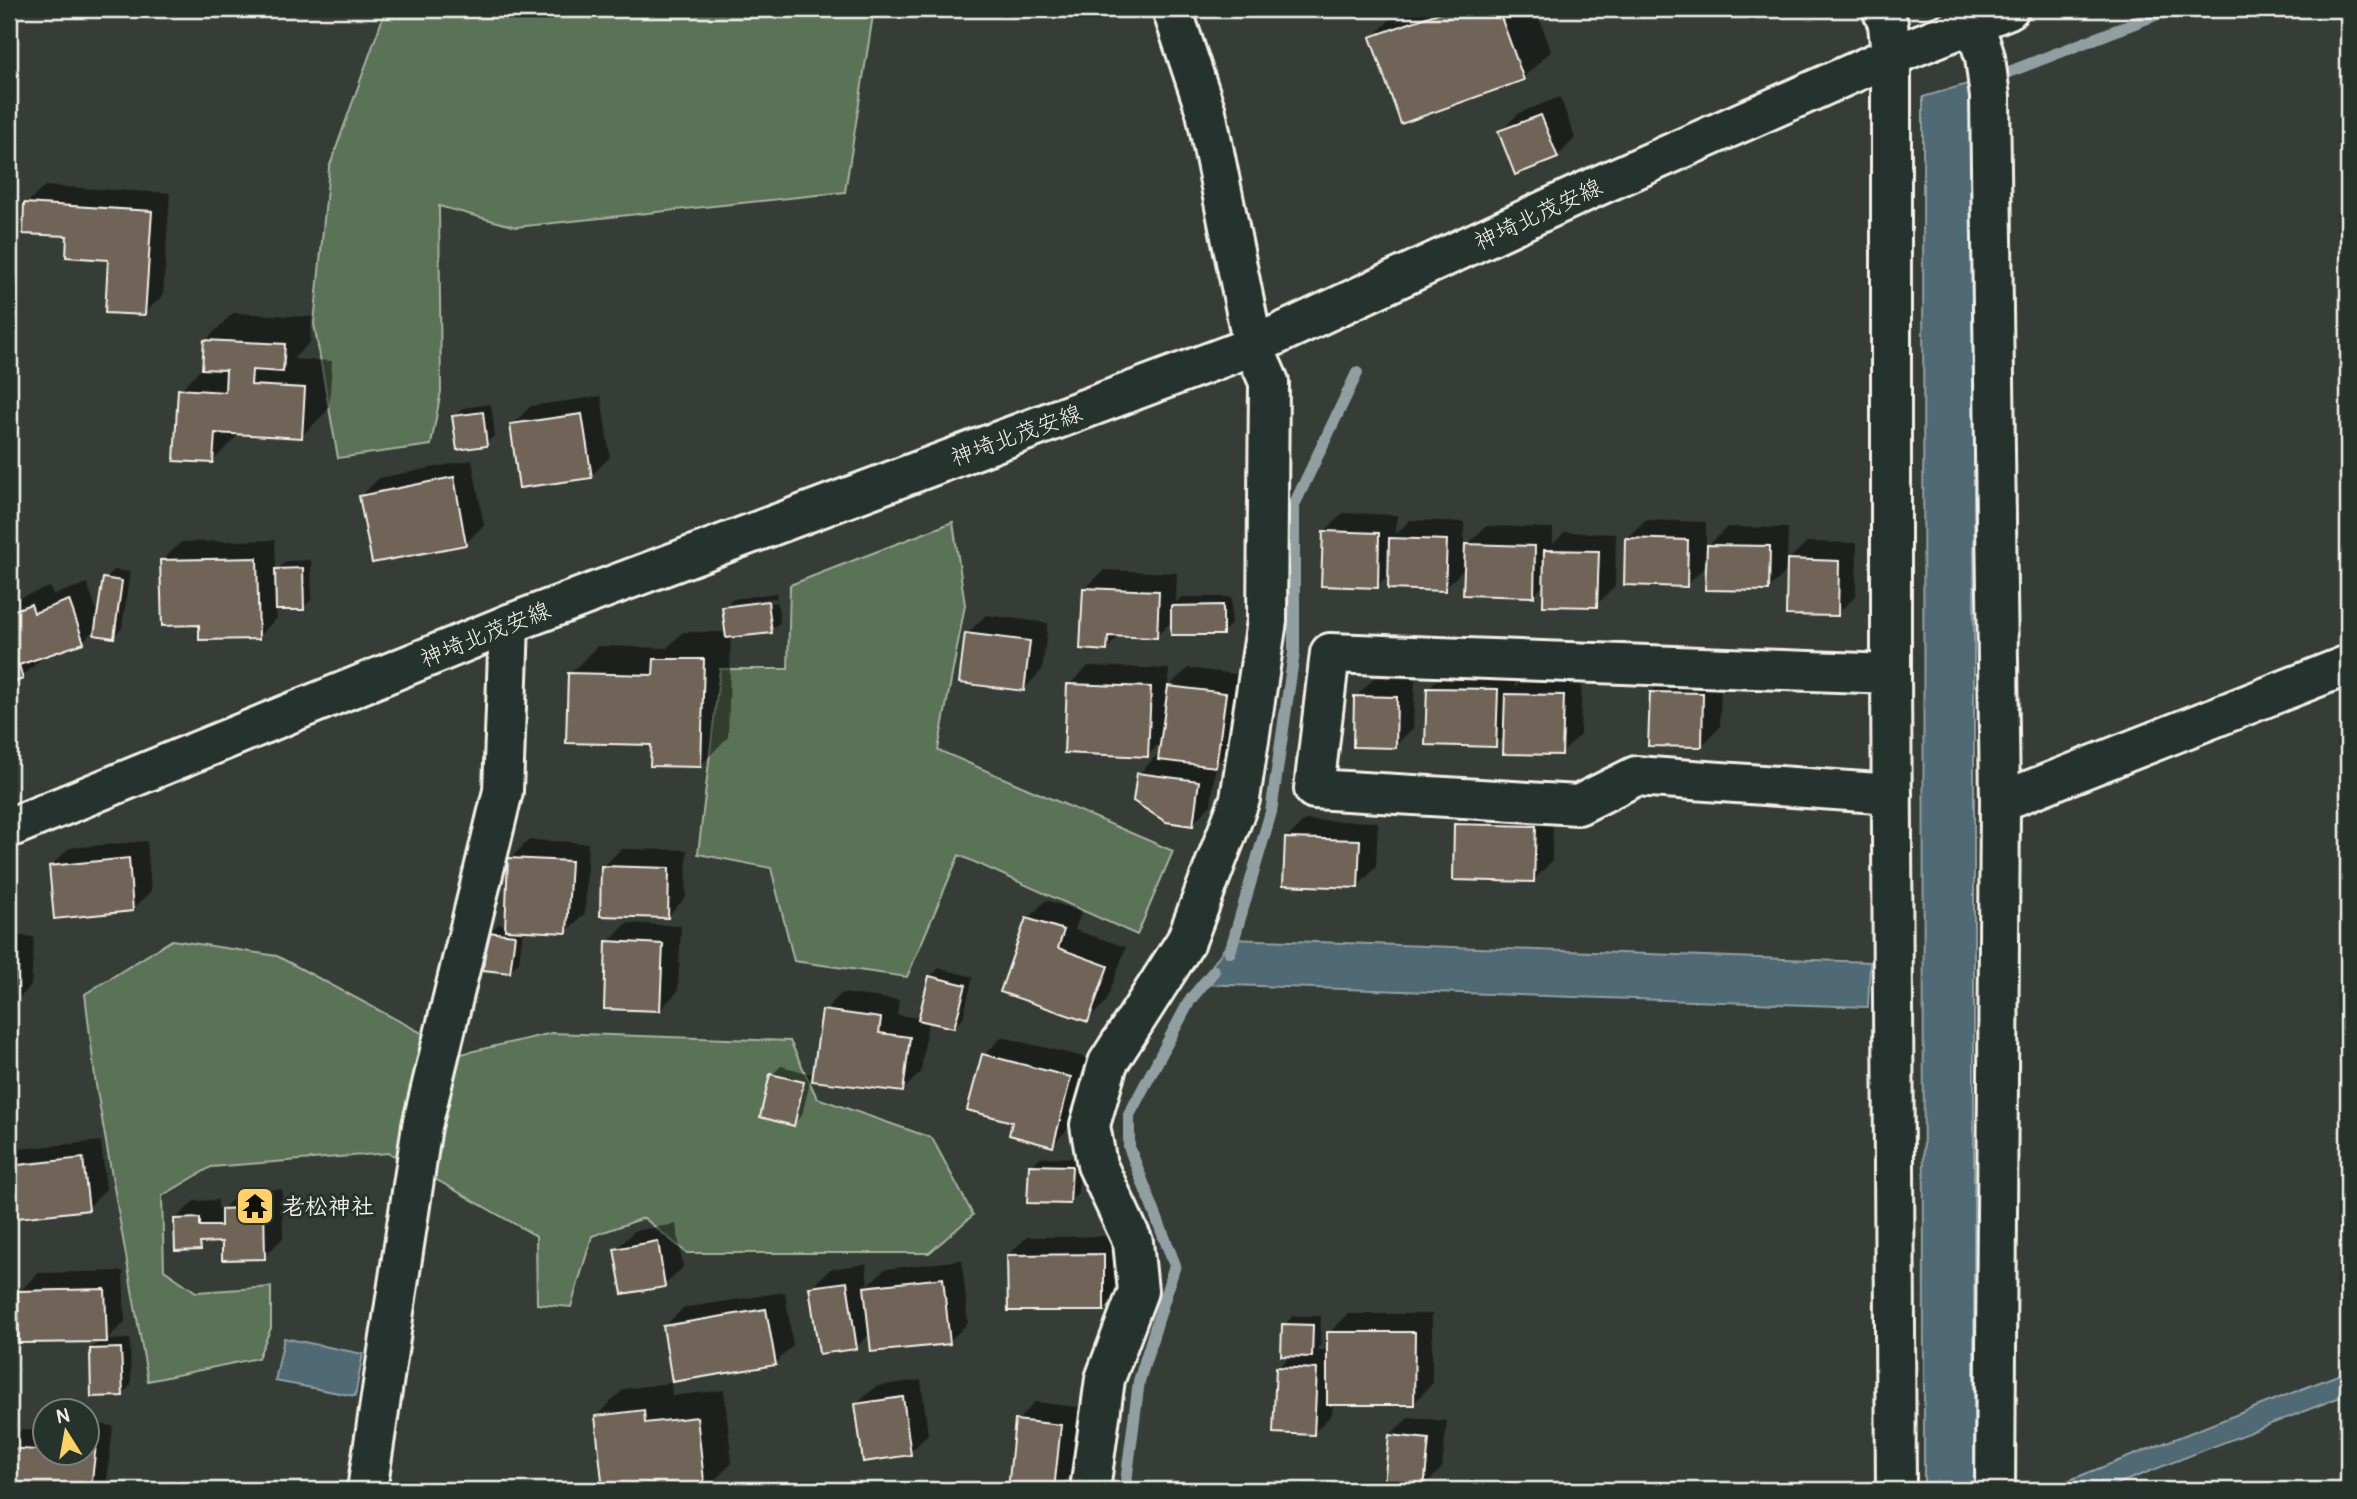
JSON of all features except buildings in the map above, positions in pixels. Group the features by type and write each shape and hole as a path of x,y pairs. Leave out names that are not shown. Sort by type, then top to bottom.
{"street":[{"path":"1090,1490 1105,1379 1138,1291 1133,1242 1097,1165 1090,1125 1108,1063 1186,941 1240,800 1267,621 1269,382 1253,346 1206,113 1172,9"},
{"path":"1882,9 1888,24 1891,56 1891,674 1896,1490"},
{"name":"神埼北茂安線","path":"9,828 509,624 1253,346 1593,188 1891,56 1980,40 2009,9"},
{"path":"1980,40 1990,97 2000,802 1995,1490"},
{"path":"367,1490 422,1126 503,790 509,624"},
{"path":"1891,674 1330,653 1314,789 1578,805 1636,776 1892,794"},
{"path":"2000,802 2348,666"}],"green space":[{"path":"386,9 874,9 845,192 516,227 439,206 441,391 431,445 338,458 314,324 329,168"},
{"path":"953,522 965,605 938,750 1173,851 1137,935 959,855 907,977 794,961 771,868 698,854 720,669 788,669 790,585"},
{"path":"172,940 277,956 461,1054 552,1033 790,1041 817,1098 932,1138 973,1215 929,1253 687,1253 644,1218 592,1236 571,1307 537,1304 536,1236 389,1153 211,1167 162,1196 164,1270 196,1292 271,1287 271,1328 258,1358 148,1381 96,1085 85,994"}],"water":[{"path":"1974,82 1974,1490 1924,1490 1923,97"},
{"path":"1231,939 1870,962 1868,1007 1199,984"},
{"path":"284,1338 363,1354 355,1396 275,1381"},
{"path":"2348,1371 2348,1394 2102,1490 2044,1490"}],"waterway":[{"path":"1991,79 2171,9"},
{"path":"1230,952 1271,812 1294,653 1294,505 1357,373"},
{"path":"1125,1490 1139,1381 1175,1265 1129,1147 1129,1115 1190,1000 1214,971"}],"place":[{"name":"老松神社","path":"255,1206"}]}
